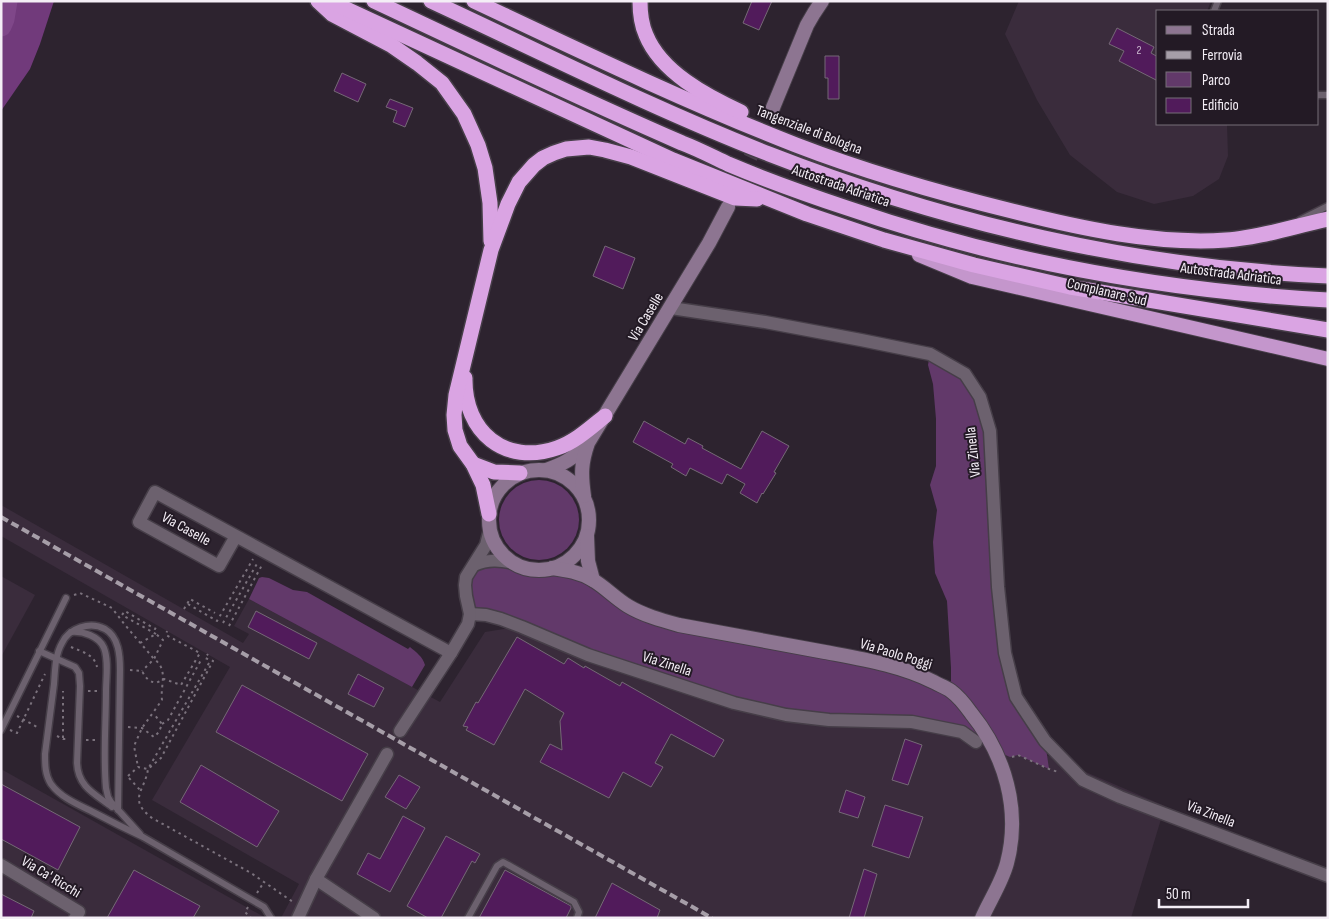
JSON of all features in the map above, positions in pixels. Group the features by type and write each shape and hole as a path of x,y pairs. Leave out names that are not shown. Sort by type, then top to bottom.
{"highway":[{"path":"318,1 332,14 391,45 418,63 442,84 464,114 486,168 490,203 491,250"},
{"path":"329,1 673,160 772,200 884,240 974,265 1070,287 1328,330"},
{"name":"Autostrada Adriatica","path":"374,1 630,121 730,164 880,219 971,246 1055,265 1214,290 1288,298 1328,300"},
{"name":"Autostrada Adriatica","path":"431,1 612,86 740,143 837,179 919,206 1002,228 1120,253 1193,264 1328,276"},
{"name":"Tangenziale di Bologna","path":"474,1 702,106 795,144 857,167 977,203 1075,226 1127,235 1174,240 1246,238 1328,219"},
{"path":"640,1 640,16 646,36 655,53 672,70 698,90 719,102 762,121 795,144"},
{"path":"490,521 484,485 473,464 460,446 454,415 456,395 491,250 508,204 519,182 534,165 554,152 589,147 631,157 736,198 772,200"},
{"name":"Complanare Sud","path":"884,240 972,277 1328,359"},
{"path":"466,354 466,401 471,414 483,434 501,447 519,452 539,452 557,448 569,443 605,416"},
{"path":"473,464 494,472 520,473"}],"main road":[{"path":"807,25 810,1"},
{"path":"772,110 807,25 822,1"},
{"name":"Via Caselle","path":"546,470 564,463 577,455 588,443 671,308 728,207"},
{"name":"Via Caselle","path":"588,443 583,457 581,475 590,522 587,536 588,561 593,580"},
{"name":"Via Caselle","path":"520,473 546,470 562,474 575,484 584,496"},
{"path":"490,521 494,499 504,483 520,473"},
{"name":"Via Caselle","path":"490,521 497,548 514,563 526,568 542,570 566,562 574,557 587,536"},
{"name":"Via Caselle","path":"552,568 574,572 593,580"},
{"name":"Via Paolo Poggi","path":"593,580 627,605 661,620 890,666 919,675 951,691 977,720 996,750 1002,763 1012,809 1012,832 1007,863 982,918"}],"street":[{"name":"Via Zinella","path":"671,308 765,322 930,354 965,374 980,397 990,431 998,588 1005,653 1016,697 1045,741 1083,780 1120,797 1328,876"},
{"name":"Via Caselle","path":"236,536 219,566 139,522 155,492 236,536 451,653"},
{"path":"400,731 468,624 470,614 465,585 466,577 486,545 490,521"},
{"name":"Via Caselle","path":"474,564 490,560 514,563"},
{"name":"Via Zinella","path":"470,614 501,619 588,655 734,703 786,715 829,720 912,722 962,732 976,742"},
{"path":"300,913 316,879 387,754"},
{"name":"Via Ca' Ricchi","path":"1,865 79,912 75,918"},
{"path":"316,879 374,918"}],"lane":[{"path":"1276,231 1328,206"},
{"path":"1,730 66,598"},
{"path":"118,810 120,670 117,645 107,630 95,626 86,626 69,632 62,643 57,658 45,766 51,784 72,802 143,837 264,907 271,918"},
{"path":"69,632 82,632 89,635 95,638 104,648 106,670 106,788 108,797 143,837"},
{"path":"39,651 75,667 79,673 77,763 79,775 85,786 118,810"},
{"path":"468,918 497,866 503,862 574,902 579,912 576,918"}],"path":[{"path":"188,604 217,621 254,558 258,561 222,623"},
{"path":"229,626 263,563"},
{"path":"66,598 80,593 112,608 158,662 164,679 162,700 142,728 134,746 138,767"},
{"path":"184,609 190,598 215,613"},
{"path":"157,625 155,629 125,611 122,615 164,640"},
{"path":"225,618 231,622"},
{"path":"140,643 156,634"},
{"path":"142,671 154,659 166,635"},
{"path":"62,643 90,655 97,669"},
{"path":"200,653 204,656"},
{"path":"148,769 161,758 212,662 206,658 208,654"},
{"path":"124,727 142,728 154,738 162,724 168,720 202,660"},
{"path":"209,663 148,769 147,778 140,790 140,806 152,818 251,873 300,913"},
{"path":"154,713 162,724"},
{"path":"1010,758 1018,755 1049,770 1058,772"},
{"path":"138,767 148,769"},
{"path":"127,777 138,767"}],"shaded area":[{"path":"1,1 54,1 30,69 1,111"},
{"path":"1019,1 1211,1 1207,10 1156,10 1156,125 1227,125 1228,156 1219,179 1193,196 1154,204 1117,192 1070,155 1037,100 1005,34"},
{"path":"1,505 243,643 249,634 234,626 249,599 440,702 485,632 510,628 995,733 1165,806 1131,918 281,918 299,884 152,800 230,667 1,536"},
{"path":"1,576 35,595 1,657"},
{"path":"1,769 266,918 1,918"}],"green space":[{"path":"930,354 965,374 990,431 1005,653 1016,697 1045,741 1049,769 1018,755 1010,757 976,742 962,732 786,715 470,614 469,570 514,563 526,568 542,570 552,568 574,572 646,615 851,657 951,691 947,601 935,573 933,542 937,510 930,485 936,466 936,419 933,384 928,365"},
{"path":"531,480 547,480 568,491 579,512 579,528 568,549 547,560 531,560 517,554 505,542 499,528 499,512 505,498 517,486"},
{"path":"259,578 269,578 293,590 307,592 408,649 410,647 421,657 425,665 412,687 249,599"}],"building":[{"path":"752,1 772,1 759,30 743,23"},
{"path":"1117,28 1154,47 1151,53 1156,56 1156,80 1119,61 1124,51 1109,44"},
{"path":"825,56 839,56 839,99 828,99 828,78 825,78"},
{"path":"342,73 366,84 358,102 334,91"},
{"path":"390,99 413,108 405,127 393,122 397,111 386,107"},
{"path":"605,246 635,258 623,289 593,276"},
{"path":"644,421 685,444 688,438 703,446 702,448 741,469 762,431 789,446 774,472 776,473 757,503 740,493 745,484 727,474 722,484 690,468 686,476 671,467 673,464 633,442"},
{"path":"256,611 317,643 309,659 248,627"},
{"path":"517,637 564,664 568,658 620,686 622,682 724,740 714,757 671,734 655,763 663,767 651,787 623,772 609,798 540,762 550,744 562,750 560,721 564,713 525,689 494,745 466,730 468,727 463,726"},
{"path":"358,674 384,688 374,707 348,694"},
{"path":"242,685 368,754 342,801 216,732"},
{"path":"905,739 922,745 908,785 892,780"},
{"path":"201,765 279,811 257,847 180,802"},
{"path":"399,775 420,787 406,809 385,797"},
{"path":"1,784 80,827 58,870 1,839"},
{"path":"846,790 865,797 858,818 839,812"},
{"path":"885,805 923,817 909,858 872,846"},
{"path":"403,816 425,828 390,892 357,874 368,853 380,859"},
{"path":"446,836 480,854 475,863 472,861 441,918 428,918 407,906"},
{"path":"864,869 877,874 864,918 849,918"},
{"path":"134,870 200,906 193,918 107,918"},
{"path":"505,870 571,906 566,918 479,918"},
{"path":"612,883 660,910 657,918 595,918"},
{"path":"1,894 34,911 31,918 1,918"}],"waterway":[{"path":"1,26 7,1"}],"tunnel":[{"path":"733,196 772,110"}],"railway":[{"path":"1,517 712,918"}]}
